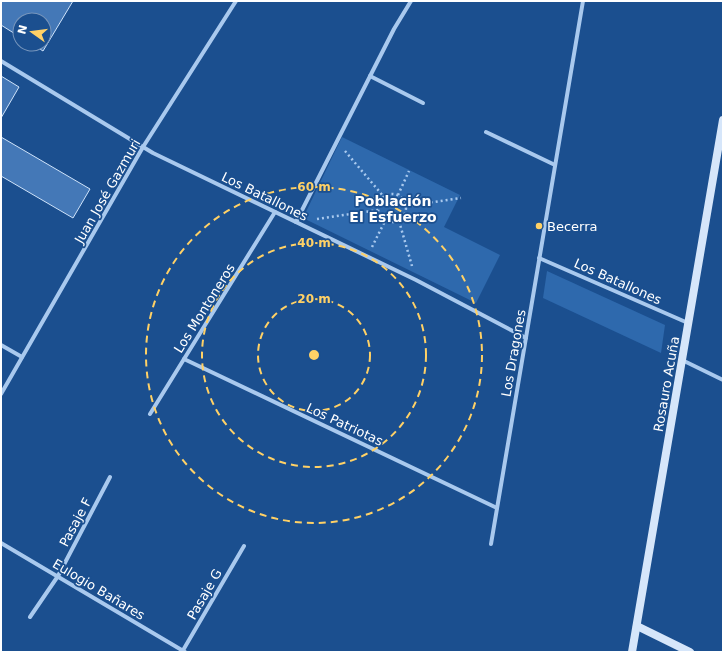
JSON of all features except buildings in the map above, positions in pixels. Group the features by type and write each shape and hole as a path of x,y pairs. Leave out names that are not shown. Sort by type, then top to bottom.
{"main road":[{"name":"Rosauro Acuña","path":"632,652 723,120"},
{"path":"637,626 690,652"}],"street":[{"name":"Juan José Gazmuri","path":"1,394 143,147 236,1"},
{"path":"296,222 394,29 411,1"},
{"name":"Los Dragones","path":"491,544 583,1"},
{"name":"Los Batallones","path":"1,60 143,147 416,280 526,338"},
{"path":"370,76 423,103"},
{"path":"486,132 555,165"},
{"name":"Los Montoneros","path":"150,414 275,212"},
{"name":"Los Batallones","path":"539,258 688,323"},
{"path":"1,345 22,357"},
{"name":"Los Patriotas","path":"184,359 497,508"},
{"path":"682,360 723,380"},
{"name":"Pasaje F","path":"30,617 58,576 110,476"},
{"name":"Eulogio Bañares","path":"1,543 183,652"},
{"name":"Pasaje G","path":"183,652 244,546"}],"path":[{"path":"337,142 384,197"},
{"path":"398,195 409,171"},
{"path":"393,194 398,195 402,198 406,206 405,215 399,221 394,223 385,221 378,210 378,205 384,197 393,194"},
{"path":"406,206 461,198"},
{"path":"296,222 378,210"},
{"path":"367,256 385,221"},
{"path":"399,221 416,280"}],"shaded area":[{"path":"342,137 460,195 444,227 500,255 476,303 303,218"},
{"path":"547,271 665,325 661,353 543,298"}],"place":[{"name":"Becerra","path":"539,226"}],"district":[{"name":"Población El Esfuerzo","path":"393,210"}]}
